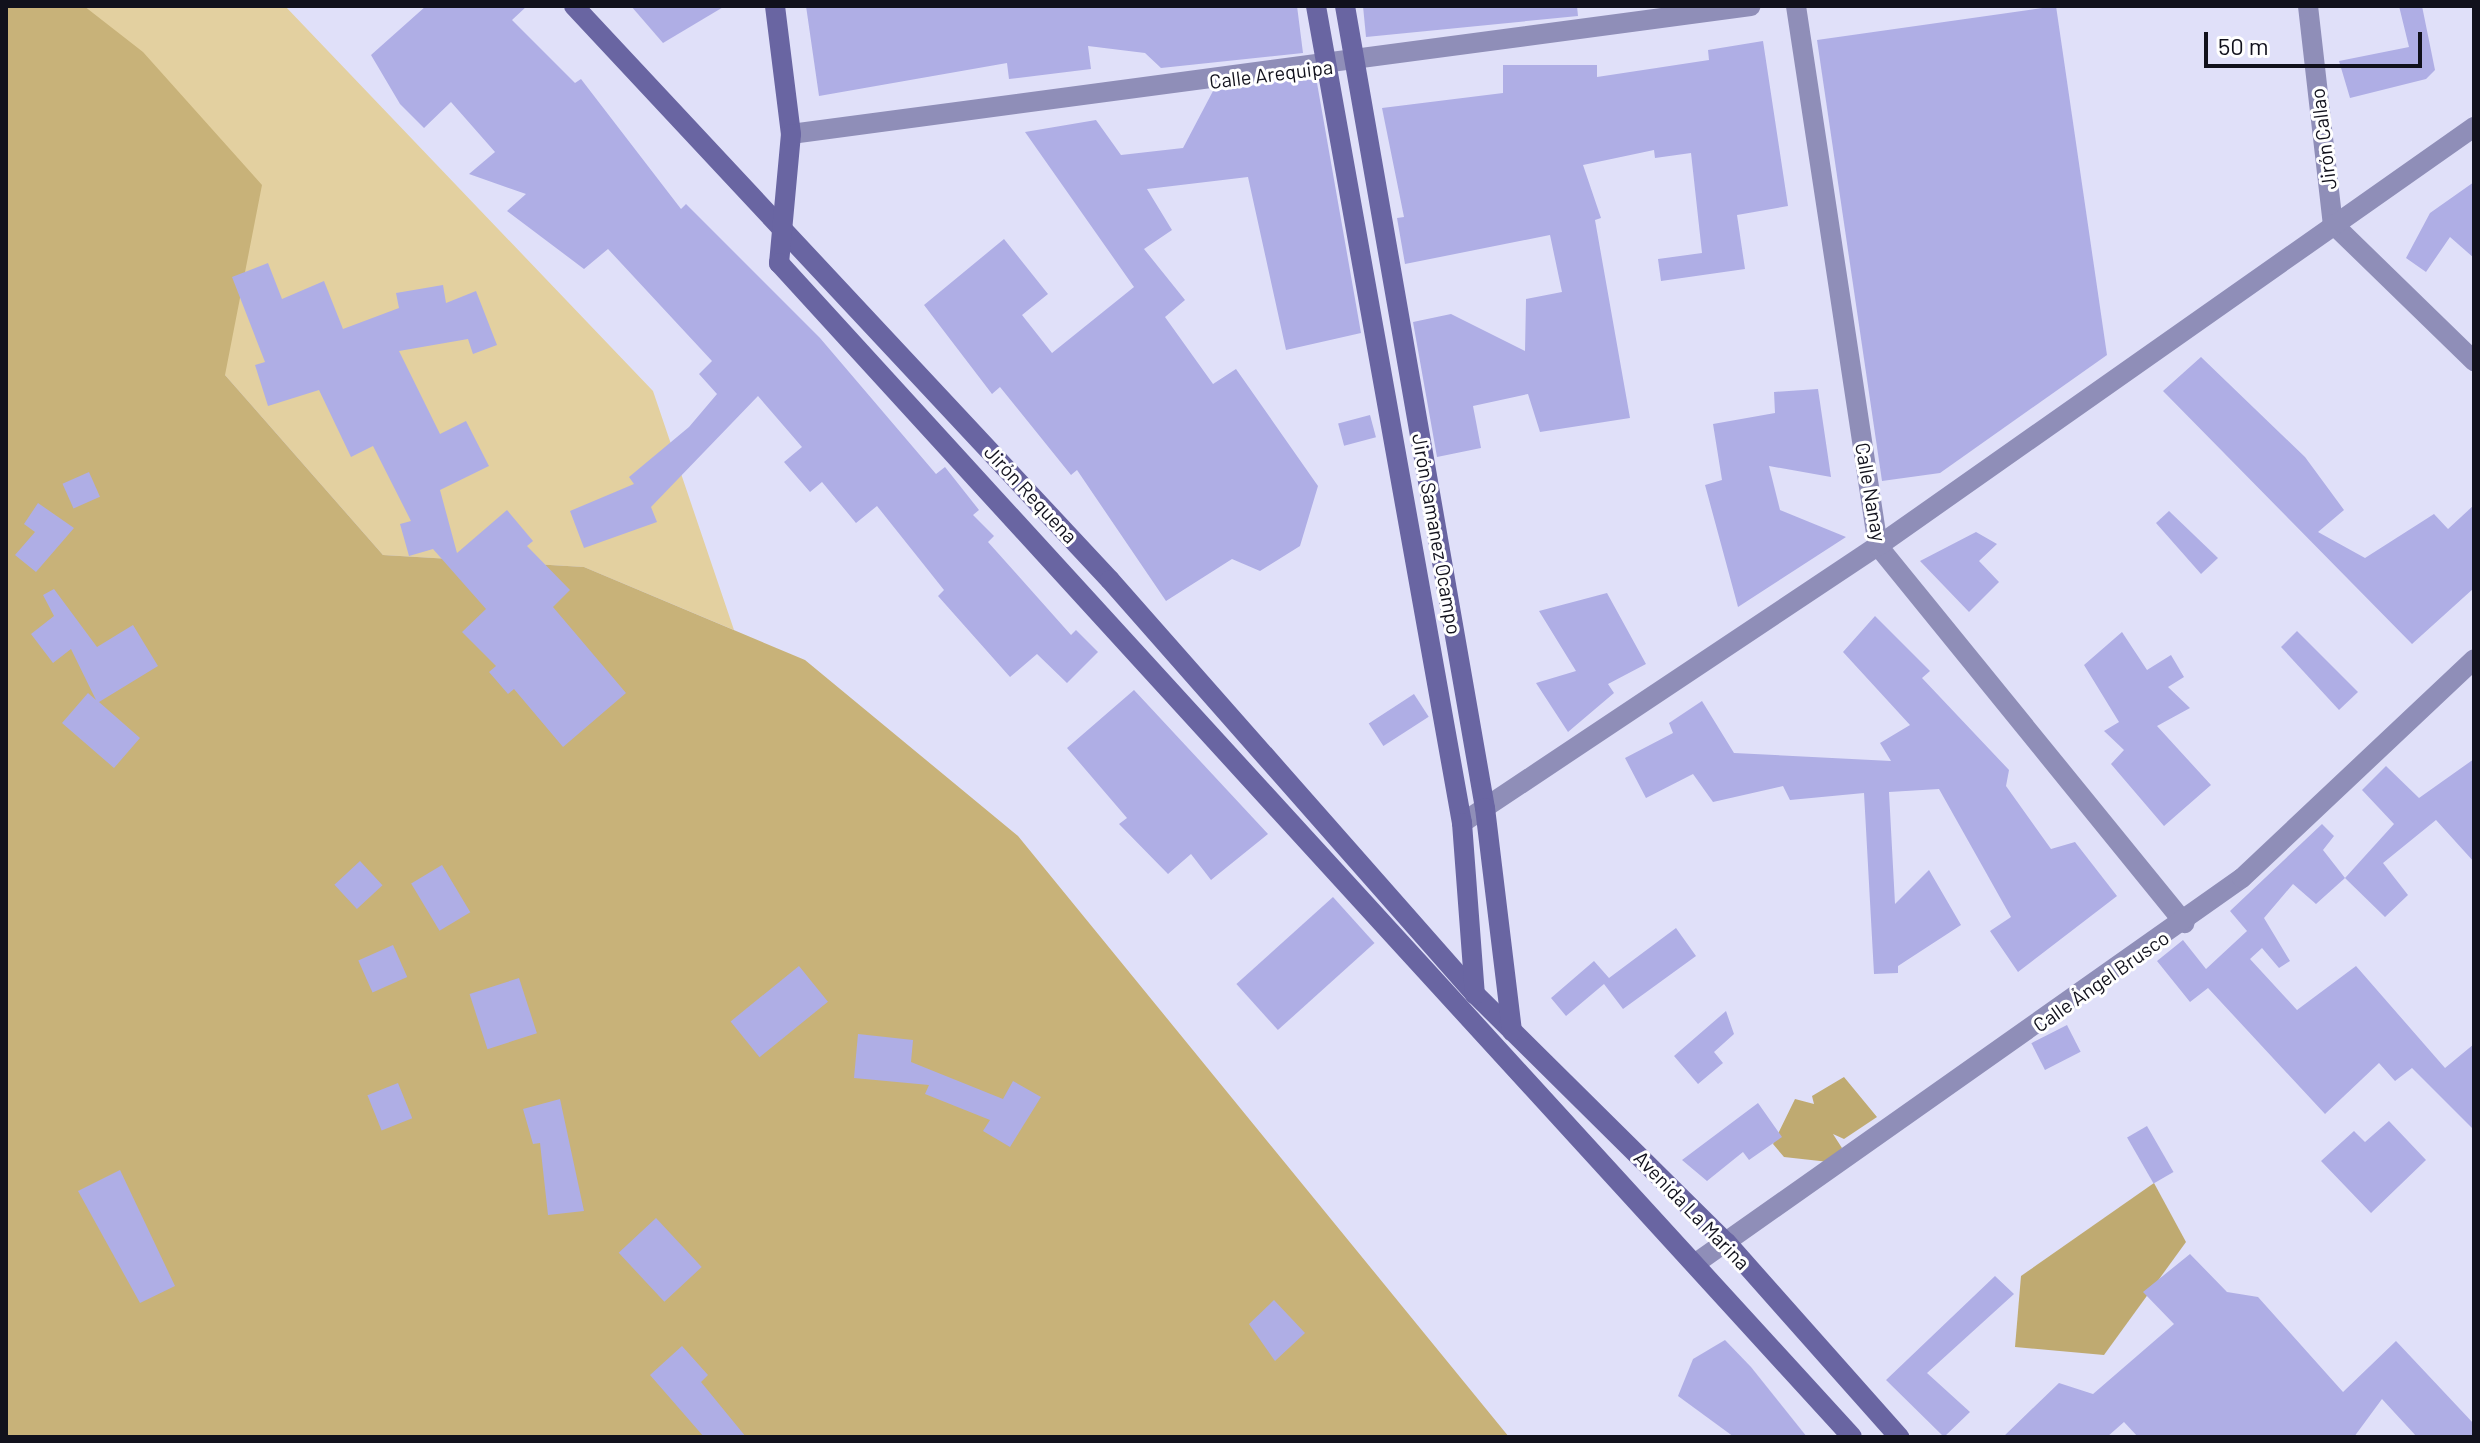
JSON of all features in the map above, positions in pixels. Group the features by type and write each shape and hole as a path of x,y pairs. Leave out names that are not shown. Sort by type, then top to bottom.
{"main road":[{"name":"Jirón Requena","path":"574,6 780,222 1110,580 1475,994"},
{"path":"775,6 791,134 780,222"},
{"name":"Jirón Samanez Ocampo","path":"1316,6 1324,67 1462,823 1478,1030"},
{"name":"Jirón Samanez Ocampo","path":"1345,6 1485,808 1513,1027 1505,1062"},
{"name":"Jirón Requena","path":"780,222 779,263 1478,1030"},
{"path":"1090,601 1110,580"},
{"name":"Avenida La Marina","path":"1475,994 1513,1027 1726,1242 1899,1437"},
{"name":"Avenida La Marina","path":"1478,1030 1696,1263 1852,1437"}],"street":[{"name":"Calle Arequipa","path":"791,134 1324,67 1751,6"},
{"name":"Calle Nanay","path":"1796,6 1878,546 2184,923"},
{"name":"Jirón Callao","path":"2308,6 2333,224"},
{"path":"1462,823 1878,546 2474,127"},
{"path":"2333,224 2474,361"},
{"name":"Calle Ángel Brusco","path":"1696,1263 2184,923 2242,878 2474,659"}],"shaded area":[{"path":"6,6 84,6 143,52 262,185 225,375 383,555 584,567 805,660 1018,836 1509,1437 6,1437"},
{"path":"84,6 285,6 653,391 734,630 584,567 383,555 225,375"},
{"path":"1844,1077 1877,1117 1844,1139 1833,1134 1842,1148 1829,1162 1784,1157 1773,1144 1795,1099 1814,1104 1812,1096"},
{"path":"2154,1183 2186,1242 2104,1355 2015,1347 2021,1276"}],"building":[{"path":"426,6 527,6 512,20 575,83 581,79 681,209 686,204 820,338 936,474 945,467 979,510 973,515 994,536 988,542 1071,635 1076,630 1098,652 1067,683 1037,654 1010,677 938,596 944,590 877,506 856,523 822,482 810,492 784,462 802,447 758,396 651,507 657,522 584,548 570,511 634,484 629,477 689,427 717,394 699,374 712,361 608,249 584,269 507,211 526,194 469,174 495,152 451,102 424,128 400,104 371,55"},
{"path":"631,6 725,6 663,43"},
{"path":"806,6 1297,6 1303,53 1161,68 1145,53 1088,46 1091,69 1009,79 1007,63 819,96"},
{"path":"1363,6 1577,6 1578,16 1366,37"},
{"path":"2056,6 2107,355 1940,473 1882,481 1817,40"},
{"path":"2399,6 2422,6 2435,70 2426,79 2350,98 2339,61 2409,47"},
{"path":"1763,41 1788,206 1737,215 1745,269 1661,281 1658,259 1702,253 1691,153 1655,158 1654,150 1583,165 1601,218 1595,220 1630,418 1540,432 1528,394 1473,406 1481,448 1437,457 1413,322 1451,314 1525,351 1526,299 1562,292 1550,235 1405,264 1397,218 1404,217 1382,108 1503,93 1503,65 1597,65 1597,77 1709,60 1708,50"},
{"path":"1307,78 1317,83 1361,333 1286,350 1248,177 1147,189 1172,230 1144,249 1185,300 1165,317 1213,384 1236,369 1318,486 1300,546 1260,571 1232,559 1166,601 1077,470 1071,475 1000,387 992,394 924,305 1004,239 1048,294 1022,315 1052,353 1134,287 1025,132 1096,120 1121,155 1183,148 1213,91"},
{"path":"2474,182 2474,258 2450,237 2426,272 2406,258 2430,213"},
{"path":"268,263 282,299 324,281 343,329 399,308 396,293 443,285 446,303 476,291 497,345 473,354 468,339 399,351 440,434 466,421 489,466 440,490 457,553 507,510 533,541 527,546 570,590 553,607 626,693 563,747 514,689 508,694 489,672 496,666 462,632 486,609 433,549 409,556 400,524 411,521 373,446 351,457 319,390 268,406 255,365 265,362 232,277"},
{"path":"2201,357 2305,457 2344,510 2318,532 2365,558 2434,514 2448,529 2474,505 2474,588 2412,644 2163,391"},
{"path":"1818,389 1831,477 1769,466 1780,510 1846,537 1738,607 1705,485 1722,480 1713,424 1775,413 1774,392"},
{"path":"1370,415 1376,437 1344,446 1338,424"},
{"path":"89,472 100,497 73,508 63,484"},
{"path":"38,503 74,528 36,572 15,555 35,532 24,524"},
{"path":"2169,511 2218,558 2201,574 2156,523"},
{"path":"1976,532 1997,544 1979,561 1999,582 1969,612 1920,561"},
{"path":"54,589 97,647 133,625 158,666 99,702 140,738 114,768 62,723 88,693 96,700 71,649 53,663 31,634 54,616 43,595"},
{"path":"1607,593 1646,664 1608,684 1614,693 1568,732 1536,683 1576,671 1539,611"},
{"path":"1875,616 1930,671 1922,678 2009,770 2006,786 2051,849 2075,842 2117,896 2018,972 1990,931 2011,917 1939,789 1889,792 1895,904 1929,870 1961,925 1898,966 1898,973 1874,974 1864,793 1790,800 1783,786 1713,802 1693,774 1646,798 1625,758 1673,733 1669,723 1702,701 1734,753 1891,761 1880,743 1910,725 1843,652"},
{"path":"2297,631 2358,692 2339,710 2281,647"},
{"path":"2122,632 2147,670 2171,655 2184,677 2168,687 2190,708 2157,726 2211,785 2164,826 2111,764 2124,750 2104,731 2119,722 2084,665"},
{"path":"1134,690 1268,834 1211,880 1191,854 1168,874 1119,824 1127,818 1067,748"},
{"path":"1414,694 1429,717 1383,746 1369,723"},
{"path":"2474,759 2474,862 2436,820 2383,863 2408,895 2385,917 2345,878 2394,824 2362,790 2386,766 2419,798"},
{"path":"2322,824 2334,836 2323,850 2345,878 2316,904 2293,884 2264,918 2290,961 2279,968 2262,948 2250,959 2297,1010 2356,966 2445,1068 2474,1044 2474,1130 2412,1068 2395,1081 2379,1063 2325,1114 2208,988 2190,1002 2157,961 2183,940 2206,969 2247,931 2230,911"},
{"path":"360,861 383,885 357,909 334,885"},
{"path":"442,865 470,912 439,931 411,884"},
{"path":"1333,897 1374,943 1278,1030 1236,984"},
{"path":"1676,928 1696,956 1623,1009 1604,984 1566,1016 1551,998 1594,961 1609,978"},
{"path":"393,945 407,977 373,992 358,960"},
{"path":"799,966 828,1002 760,1057 731,1021"},
{"path":"519,978 537,1033 487,1049 470,994"},
{"path":"1726,1011 1734,1034 1714,1052 1723,1063 1698,1084 1674,1056"},
{"path":"2067,1025 2081,1052 2045,1070 2031,1043"},
{"path":"858,1034 913,1040 911,1062 1003,1099 1013,1081 1041,1097 1010,1147 983,1131 990,1120 925,1094 929,1085 854,1078"},
{"path":"398,1083 412,1118 382,1131 367,1095"},
{"path":"560,1099 584,1211 548,1215 540,1143 533,1144 523,1109"},
{"path":"1758,1103 1782,1137 1749,1160 1743,1152 1707,1181 1682,1160"},
{"path":"2389,1121 2426,1160 2371,1213 2321,1161 2354,1131 2365,1142"},
{"path":"2147,1126 2174,1172 2154,1183 2127,1138"},
{"path":"120,1170 175,1286 140,1303 78,1191"},
{"path":"656,1218 702,1267 664,1302 619,1253"},
{"path":"2190,1254 2227,1292 2258,1297 2343,1392 2396,1341 2474,1424 2474,1437 2417,1437 2382,1399 2354,1437 2138,1437 2124,1422 2107,1437 2003,1437 2059,1383 2093,1394 2174,1324 2143,1292"},
{"path":"1995,1276 2014,1294 1927,1373 1970,1412 1944,1437 1886,1380"},
{"path":"1274,1300 1305,1333 1275,1361 1249,1324"},
{"path":"1725,1340 1751,1367 1807,1437 1734,1437 1678,1396 1693,1359"},
{"path":"682,1346 708,1375 701,1382 746,1437 704,1437 650,1375"}]}
